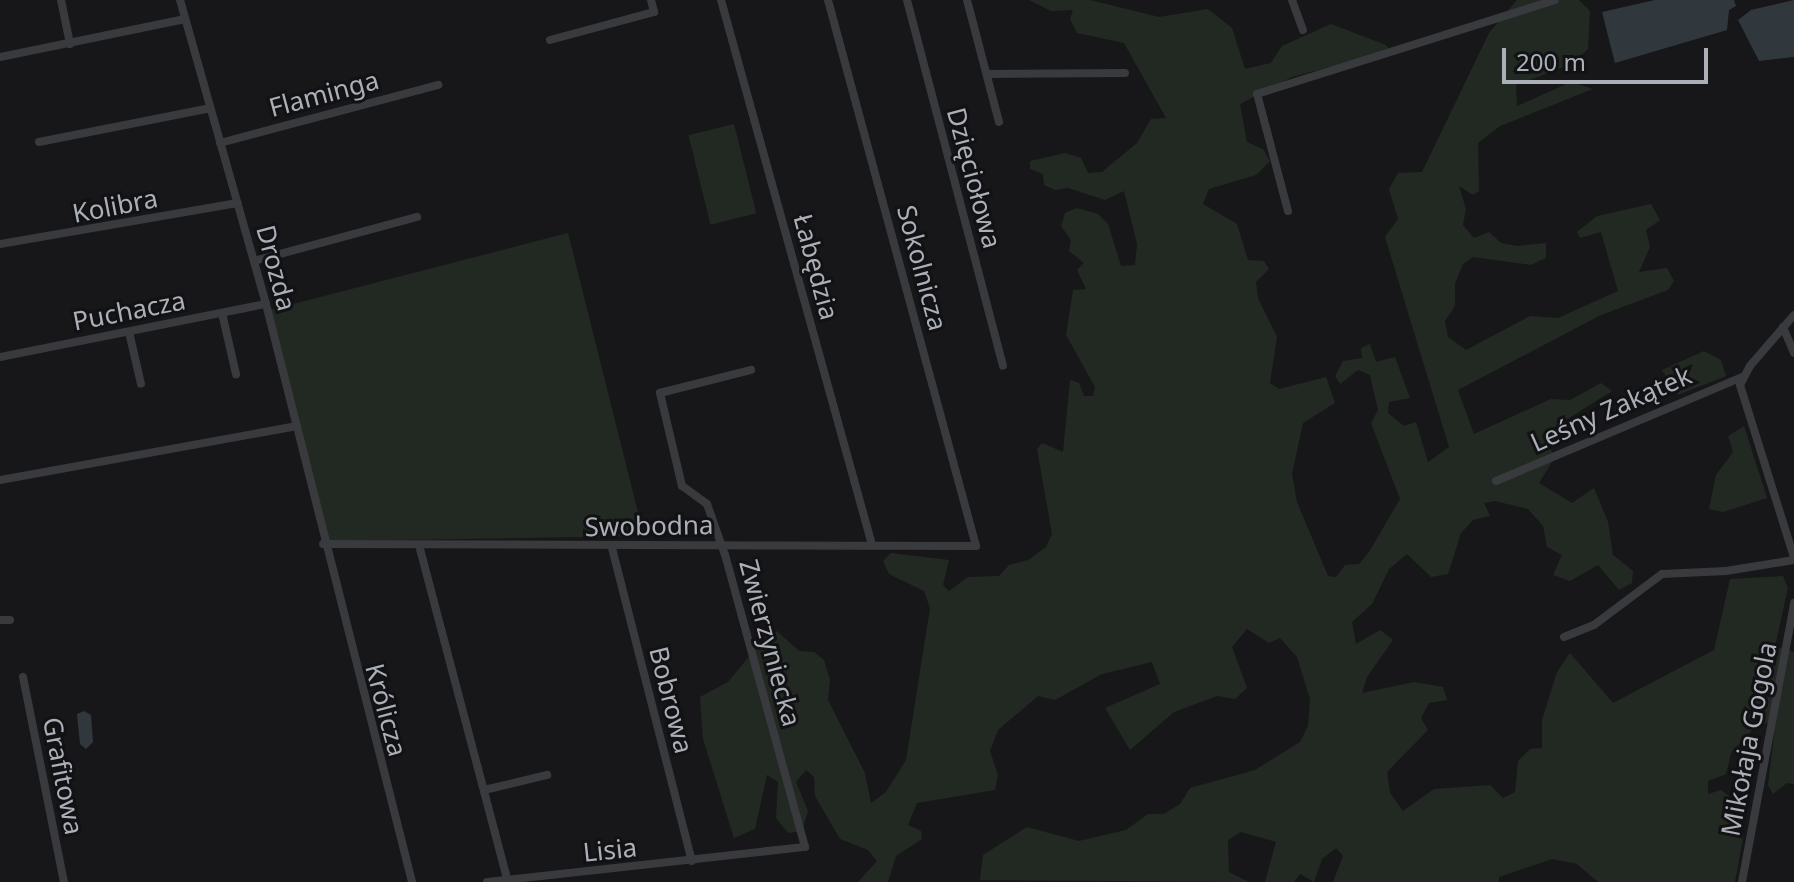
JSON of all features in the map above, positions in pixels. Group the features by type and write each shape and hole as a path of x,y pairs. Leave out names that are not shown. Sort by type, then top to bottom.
{"street":[{"path":"61,0 70,44"},
{"name":"Drozda","path":"180,0 266,304 323,546"},
{"path":"550,40 654,12 651,0"},
{"name":"Łabędzia","path":"721,0 872,545"},
{"name":"Sokolnicza","path":"828,0 976,546"},
{"name":"Dzięciołowa","path":"907,0 1003,366"},
{"path":"967,0 999,122"},
{"path":"1292,0 1303,30"},
{"path":"1288,211 1257,94 1555,0"},
{"path":"0,57 185,19"},
{"path":"987,74 1125,73"},
{"name":"Flaminga","path":"220,143 438,85"},
{"path":"39,142 210,108"},
{"name":"Kolibra","path":"0,244 237,203"},
{"path":"254,261 417,217"},
{"name":"Puchacza","path":"0,357 266,304"},
{"path":"222,313 236,374"},
{"path":"1564,637 1594,625 1662,574 1726,571 1794,558 1743,400 1742,377 1794,315"},
{"path":"1783,327 1794,353"},
{"path":"129,332 141,384"},
{"name":"Zwierzyniecka","path":"737,856 805,847 707,504 682,486 660,393 751,370"},
{"name":"Leśny Zakątek","path":"1496,481 1742,377"},
{"path":"0,480 297,426"},
{"name":"Swobodna","path":"323,546 420,549 976,546"},
{"name":"Królicza","path":"323,546 412,882"},
{"name":"Bobrowa","path":"612,548 692,861"},
{"path":"420,549 508,881"},
{"name":"Mikołaja Gogola","path":"1742,882 1794,603"},
{"name":"Grafitowa","path":"23,677 64,882"},
{"path":"484,790 547,775"},
{"name":"Lisia","path":"487,882 737,856"}],"shaded area":[{"path":"1029,0 1090,0 1159,17 1208,9 1232,28 1245,69 1271,63 1282,46 1331,24 1386,45 1390,51 1292,77 1240,104 1247,142 1263,149 1270,161 1256,175 1209,189 1203,204 1237,224 1248,260 1264,261 1269,269 1256,282 1258,298 1277,337 1270,383 1279,389 1326,377 1335,403 1303,423 1292,474 1297,502 1328,576 1336,577 1345,565 1359,564 1369,552 1400,499 1371,423 1378,410 1370,375 1358,370 1340,384 1335,376 1343,361 1362,358 1361,348 1370,344 1376,362 1395,357 1410,398 1389,402 1388,413 1404,426 1416,422 1428,462 1449,447 1385,237 1398,219 1389,189 1398,173 1422,172 1489,33 1517,0 1579,0 1590,11 1588,49 1572,64 1516,85 1517,106 1571,82 1593,89 1500,126 1478,143 1479,191 1473,195 1459,186 1466,209 1463,225 1474,238 1489,232 1501,243 1517,246 1546,243 1546,258 1531,265 1473,257 1463,264 1455,283 1455,306 1445,321 1448,337 1466,350 1530,316 1558,318 1618,291 1601,232 1580,238 1577,232 1597,216 1651,204 1660,220 1646,230 1650,247 1639,272 1667,268 1674,281 1668,290 1601,315 1458,390 1474,434 1551,399 1570,400 1601,383 1612,391 1542,435 1555,457 1539,483 1572,503 1594,488 1608,522 1613,555 1633,571 1632,583 1619,590 1598,565 1570,581 1553,575 1562,555 1547,547 1543,526 1528,509 1495,501 1484,503 1490,516 1473,520 1461,533 1448,574 1431,577 1407,554 1389,569 1372,604 1352,622 1356,644 1380,630 1393,640 1367,677 1362,693 1414,682 1443,687 1447,700 1429,703 1421,718 1428,730 1387,772 1390,793 1403,811 1434,789 1490,785 1503,798 1515,792 1518,761 1530,749 1542,748 1542,720 1557,672 1570,653 1613,703 1714,650 1730,579 1783,576 1788,588 1775,646 1794,652 1794,784 1787,783 1773,794 1768,785 1776,719 1754,728 1731,753 1726,774 1708,781 1708,794 1721,790 1744,808 1737,822 1743,837 1735,882 1598,882 1577,864 1552,859 1499,877 1499,882 1333,882 1343,856 1336,848 1322,859 1314,882 1300,874 1294,882 1265,882 1276,842 1241,832 1228,840 1229,872 1249,882 980,880 983,855 1027,827 1079,841 1126,830 1148,814 1164,814 1180,804 1190,788 1255,770 1300,742 1308,726 1310,699 1297,657 1280,638 1269,643 1247,629 1232,647 1247,688 1235,699 1217,696 1174,712 1130,750 1105,708 1160,684 1152,662 1102,674 1055,700 1038,696 998,730 990,751 998,775 995,790 917,803 908,825 921,831 922,839 896,856 888,882 858,882 877,861 868,850 840,839 815,796 814,777 806,770 796,782 808,811 802,831 788,833 776,818 778,782 767,775 755,829 734,838 703,739 700,697 728,682 766,636 777,631 799,651 814,652 824,660 830,680 828,700 865,773 871,803 886,792 906,760 930,608 924,591 889,574 883,561 891,553 949,560 943,585 949,591 968,577 999,576 1009,565 1028,560 1046,547 1052,534 1037,449 1042,443 1063,452 1070,380 1079,383 1084,396 1093,396 1095,387 1066,335 1073,290 1086,289 1077,270 1084,263 1069,251 1071,240 1061,226 1065,213 1077,208 1098,214 1108,224 1121,266 1135,265 1137,244 1124,191 1105,200 1068,188 1055,190 1044,185 1043,174 1030,169 1030,161 1065,153 1081,158 1088,173 1102,172 1137,143 1151,119 1166,118 1124,43 1077,33 1070,19 1073,10 1051,11"},
{"path":"1655,0 1734,0 1736,6 1729,10 1727,30 1615,63 1602,12"},
{"path":"1794,0 1794,57 1759,61 1738,20 1751,10"},
{"path":"734,124 756,213 711,225 688,135"},
{"path":"568,233 644,536 329,541 270,310"},
{"path":"1704,351 1721,360 1726,376 1678,395 1662,370"},
{"path":"1744,426 1767,498 1723,512 1709,509 1716,475 1733,452 1728,436"},
{"path":"84,711 91,715 93,742 86,749 80,744 77,714"}]}
